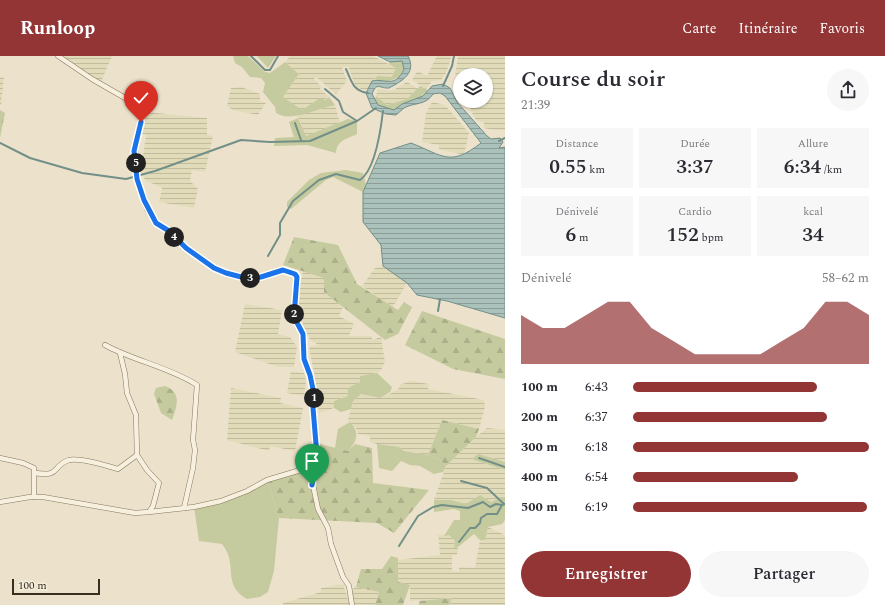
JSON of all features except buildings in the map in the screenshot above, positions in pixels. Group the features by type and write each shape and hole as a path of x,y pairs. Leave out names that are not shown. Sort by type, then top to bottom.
{"street":[{"path":"58,56 92,79 139,106 141,122 134,151 137,179 144,200 156,223 169,231 186,248 214,268 226,273 245,278 261,277 283,270 295,274 297,284 294,317 303,334 304,359 310,375 314,394 313,408 317,456 312,479 314,491 318,509 328,528 331,544 343,577 349,586 352,605"},
{"path":"105,345 120,353 186,377 198,385 193,440 195,450 193,468 184,508"},
{"path":"120,353 125,374 126,393 136,415 137,455 159,484 153,506 149,512"},
{"path":"0,502 34,497 51,498 65,502 135,514 184,508 221,501 247,491 267,480 304,469 316,443"},
{"path":"35,474 48,475 55,472 60,465 71,459 118,468 137,455"},
{"path":"0,458 23,463 34,468 34,497"}],"shaded area":[{"path":"59,56 112,56 101,82"},
{"path":"290,56 373,56 396,68 392,77 377,76 367,90 361,89 355,85 348,66 342,68 347,81 336,94 316,77 314,79 321,86 320,89 329,97 302,111 283,97 299,74 285,62"},
{"path":"437,56 451,56 446,73 441,80 432,81 426,89 412,80 417,71 427,76"},
{"path":"458,56 505,56 505,130 484,128 484,123 476,120 471,111 471,108 493,108 493,68 456,68"},
{"path":"0,77 4,77 1,105 0,105"},
{"path":"407,82 418,89 407,99 387,105 376,96 378,89 392,91"},
{"path":"241,87 260,94 260,101 266,103 258,115 233,110 227,106 231,88"},
{"path":"432,102 445,105 469,133 464,155 439,149 439,145 422,142 426,113"},
{"path":"335,105 340,123 306,136 297,115"},
{"path":"146,112 207,118 207,135 213,136 205,172 192,170 190,181 198,189 194,208 159,202 162,188 145,180 141,170 146,135 142,134"},
{"path":"383,266 407,283 393,307 362,286 375,268"},
{"path":"303,271 324,278 324,292 343,307 339,316 354,324 349,336 372,336 372,340 381,337 385,362 381,370 377,373 360,376 360,382 348,396 334,401 334,408 319,413 309,347 319,345 310,340 302,322 303,315 295,308"},
{"path":"245,304 282,310 278,334 290,337 297,347 294,367 278,367 235,352"},
{"path":"291,371 304,373 306,381 304,396 287,393"},
{"path":"410,381 429,384 428,389 484,400 485,407 479,429 442,420 428,455 404,451 399,447 370,442 370,436 358,434 356,428 348,421 353,401 361,394 380,398 398,390 400,385"},
{"path":"231,388 281,398 280,403 303,408 295,451 270,446 269,451 227,440"},
{"path":"487,428 505,430 505,462 479,454 474,460 505,470 505,497 501,497 491,502 480,495 466,504 451,500 434,500 446,466"},
{"path":"488,527 505,535 505,605 449,605 452,598 410,601 410,586 398,582 398,560 440,555 438,535 449,535 455,541 454,548 458,547 457,555 452,555 452,571 459,572 459,567 475,568 480,540 485,540"},
{"path":"343,584 350,605 283,605 283,603 321,592 321,588"},
{"path":"356,587 379,592 375,605 355,605 351,590"}],"green space":[{"path":"233,56 248,56 265,72 270,73 285,62 299,74 283,97 302,110 320,98 325,100 329,97 335,105 297,116 282,116 276,113 275,107 263,92 265,83 261,78 250,77 242,67 235,63"},
{"path":"257,56 276,56 268,68"},
{"path":"402,61 405,66 399,77 387,82 375,80 377,76 392,77 396,68 389,64 390,62"},
{"path":"420,86 428,90 416,99 394,110 383,108 374,101 376,96 387,105 407,99"},
{"path":"0,110 5,113 0,138"},
{"path":"298,118 306,136 348,119 357,121 357,134 340,143 336,153 307,145 274,146 275,138 294,137 289,122"},
{"path":"346,170 363,173 366,185 363,192 333,177 326,180 291,209 287,207 287,202 309,180 321,173"},
{"path":"294,237 338,245 357,284 398,310 404,302 412,307 398,334 385,340 324,292 324,278 283,265"},
{"path":"422,311 505,339 505,379 453,369 405,345"},
{"path":"377,373 392,387 390,392 380,398 361,394 353,401 351,409 341,412 334,408 334,401 348,396 348,388 360,382 360,376"},
{"path":"165,386 174,392 177,400 172,420 161,413 154,394 156,388"},
{"path":"442,420 479,429 476,437 446,466 440,460 428,455"},
{"path":"350,422 356,433 354,444 348,451 335,448 338,429"},
{"path":"316,443 348,451 355,444 372,448 373,483 429,490 394,533 377,523 279,518 267,480 304,469"},
{"path":"377,444 399,447 404,451 428,455 440,460 446,466 443,472 434,474 420,466 410,465 401,461 392,471 379,468"},
{"path":"479,454 505,462 505,470 474,460 475,456"},
{"path":"267,480 279,518 274,571 268,592 260,597 247,599 239,593 232,581 229,559 222,544 199,541 194,507 221,501"},
{"path":"480,495 491,502 501,497 505,497 505,520 502,524 488,527 485,540 480,540 474,534 458,547 454,548 455,541 449,535 444,536 454,520 460,520 460,511 454,509 434,512 434,500 451,500 466,504"},
{"path":"391,556 398,558 398,582 410,585 403,605 375,605 379,592 356,587 361,569 382,569"},
{"path":"452,598 449,605 419,605 419,601"}],"water":[{"path":"378,56 408,56 411,67 407,76 394,85 389,88 379,86 374,90 372,94 378,105 394,110 402,104 423,96 432,86 443,84 450,88 453,94 453,106 445,96 440,93 433,94 430,98 423,102 404,108 396,115 386,114 372,108 366,93 372,81 393,81 401,75 404,69 402,61 390,62"},
{"path":"454,108 462,108 487,136 491,139 500,138 503,142 499,148 505,147 505,318 447,301 417,295 407,283 383,266 381,245 363,222 363,192 380,153 411,143 439,155 454,157 462,155 481,143"}],"waterway":[{"path":"251,56 265,70 270,70 278,56"},
{"path":"443,86 452,66 454,56"},
{"path":"346,69 356,88 368,93"},
{"path":"325,89 339,101 343,112 357,121"},
{"path":"0,143 30,158 82,173 126,179 155,171 241,140 270,142 310,141 357,121 376,108"},
{"path":"268,256 280,235 280,223 293,201 319,180 336,174 360,180 365,175 370,167 376,148 383,111"},
{"path":"295,123 301,140"},
{"path":"499,141 505,138"},
{"path":"438,311 440,299"},
{"path":"479,458 505,467"},
{"path":"461,481 487,488 504,504"},
{"path":"399,546 418,516 433,507 442,505 468,508 483,502 490,507 496,504 505,504"},
{"path":"459,542 470,528 475,528 480,523 481,518 487,514 497,514 502,505"}],"route":[{"path":"141,122 134,151 137,179 151,217 156,223 169,231 186,248 214,268 226,273 238,277 255,278 283,270 295,274 297,277 294,317 303,334 302,342 304,359 310,375 314,394 313,408 317,456 312,485"}]}
